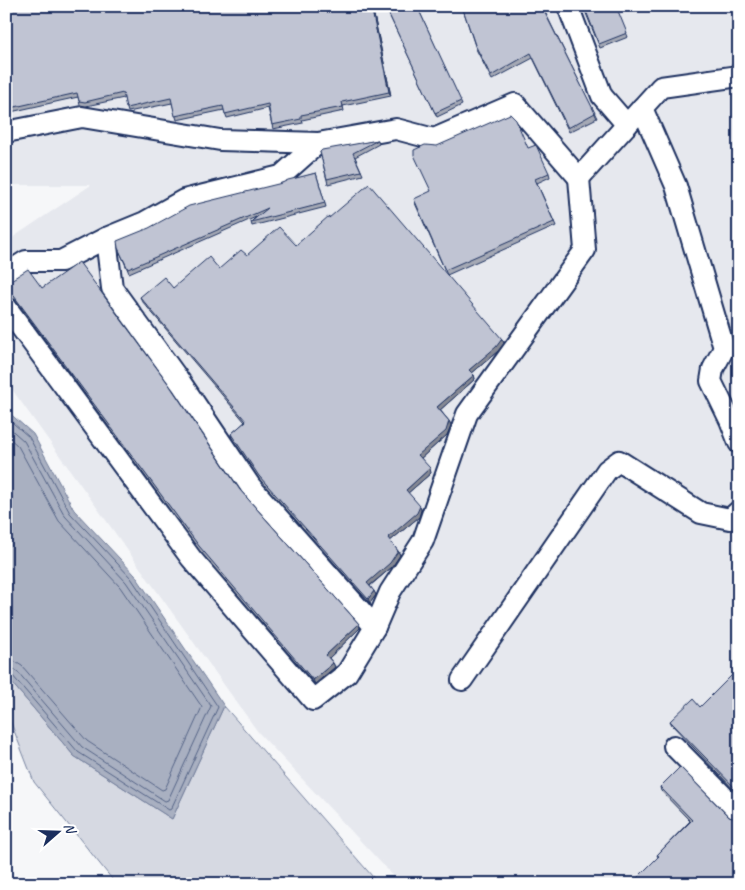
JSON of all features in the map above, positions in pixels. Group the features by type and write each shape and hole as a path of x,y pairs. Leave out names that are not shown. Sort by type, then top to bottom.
{"street":[{"path":"568,6 602,96 627,126"},
{"path":"579,178 661,87 739,76"},
{"path":"6,132 82,117 220,140 318,143 396,129 434,139 515,104 579,178 586,250 467,414 423,542 390,592 375,626 347,673 313,700 191,558 6,307"},
{"path":"642,108 676,186 724,348 713,369 711,381 739,443"},
{"path":"6,274 26,261 61,260 145,222 184,200 282,176 318,143"},
{"path":"106,238 112,288 181,383 251,487 375,626"},
{"path":"462,680 607,470 619,461 701,513 730,519 739,511"},
{"path":"674,746 739,812"}],"shaded area":[{"path":"6,6 739,6 739,884 401,884 258,732 6,381 6,242 91,185 6,185"},
{"path":"6,676 74,756 172,819 224,706 379,884 116,884 34,782 6,710"}],"water":[{"path":"6,410 33,434 74,510 135,575 224,706 172,819 74,756 6,676"}],"building":[{"path":"6,6 371,6 389,92 342,102 343,107 301,115 301,119 272,125 268,104 225,114 223,106 175,116 171,98 126,108 123,93 85,102 79,101 77,93 6,109"},
{"path":"385,6 417,6 461,101 435,113"},
{"path":"462,6 543,6 595,113 568,128 531,53 491,76 475,45"},
{"path":"584,6 616,6 627,33 599,44"},
{"path":"510,114 516,120 528,148 536,145 549,173 535,179 554,222 445,270 414,199 431,191 414,155 414,150 425,145 437,146"},
{"path":"378,140 353,153 361,171 327,179 320,152 322,150"},
{"path":"316,173 325,203 251,222 268,208 128,269 118,248 117,241 149,228 189,206"},
{"path":"369,184 502,339 496,347 469,370 474,375 437,407 449,421 446,431 418,455 430,468 406,490 420,506 417,513 388,538 398,551 390,563 367,583 374,591 368,599 259,476 231,434 246,421 140,297 164,277 173,288 209,257 219,269 241,250 247,255 279,227 296,245"},
{"path":"79,262 170,386 240,490 359,624 326,655 333,663 313,680 199,546 14,296 6,292 6,280 11,280 28,269 42,288"},
{"path":"739,668 739,792 670,721 693,699 700,707"},
{"path":"680,767 729,817 739,819 739,884 631,884 692,820 660,787"}]}
